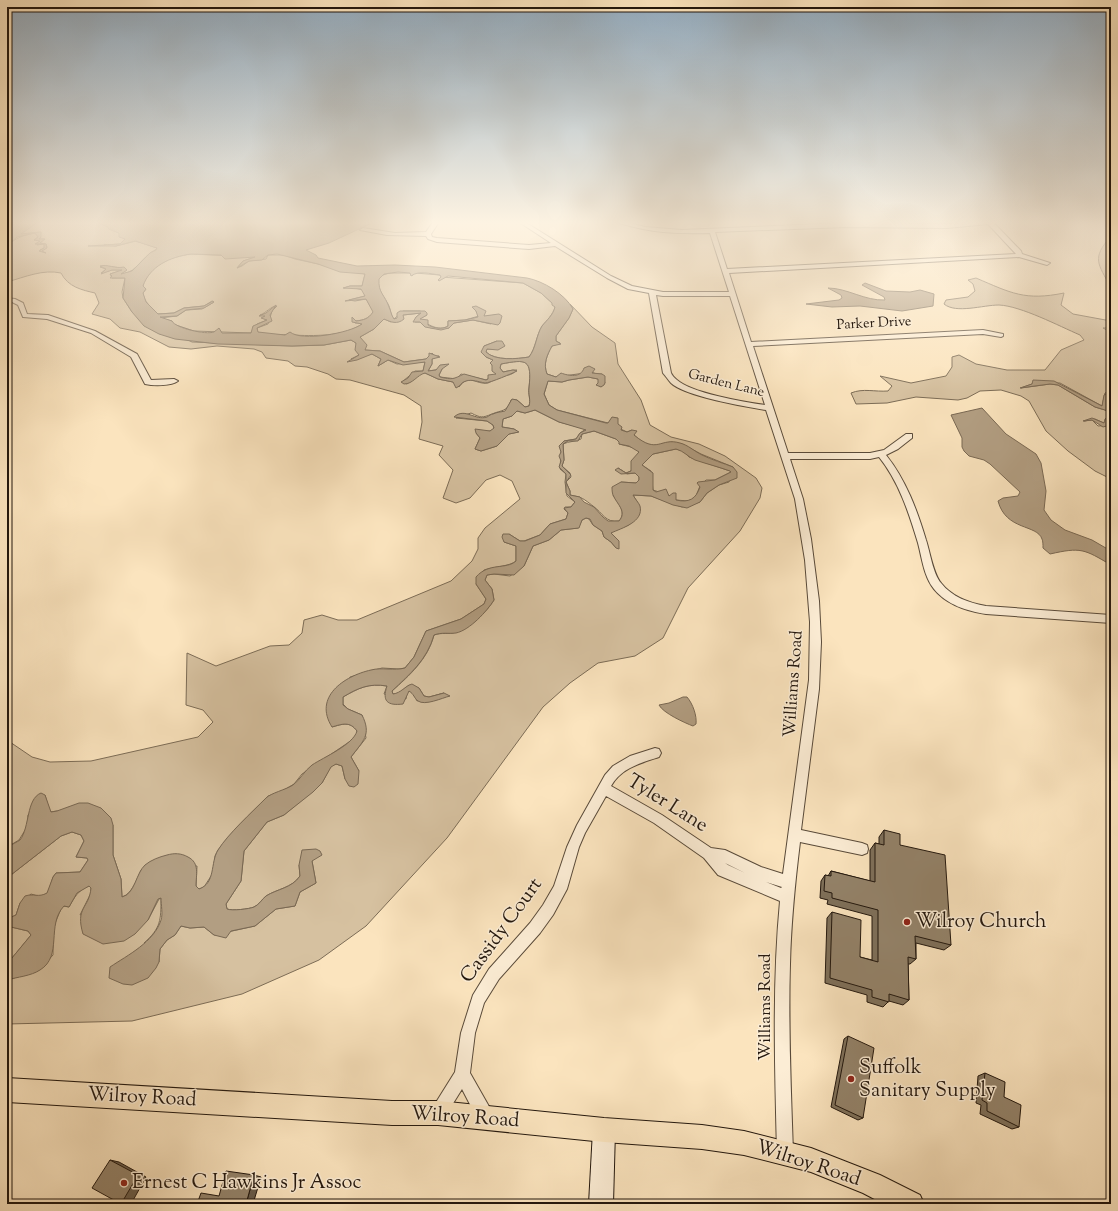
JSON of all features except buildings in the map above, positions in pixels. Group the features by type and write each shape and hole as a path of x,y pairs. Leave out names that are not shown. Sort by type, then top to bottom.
{"main road":[{"name":"Wilroy Road","path":"7,1090 392,1113 438,1113 604,1130 702,1137 744,1143 812,1160 871,1184 911,1204"},
{"path":"601,1204 604,1130"}],"street":[{"path":"612,279 623,285 639,291 652,293 733,294"},
{"name":"Williams Road","path":"728,279 799,499 807,537 816,632 815,675 788,882 782,951 785,1153"},
{"name":"Garden Lane","path":"652,293 667,373 674,382 688,390 748,406 769,408"},
{"path":"7,300 13,300 21,304 25,316 53,318 93,332 129,351 138,361 144,374 151,383 174,381"},
{"name":"Parker Drive","path":"748,344 983,332 1001,334"},
{"path":"785,456 870,456 882,454 894,449 909,436"},
{"path":"882,454 894,469 907,501 933,580 938,588 951,599 967,606 986,610 1111,619"},
{"name":"Cassidy Court","path":"438,1113 462,1074 468,1033 478,1000 494,974 548,910 560,889 573,847 604,788 617,770 634,760 654,753"},
{"name":"Tyler Lane","path":"604,788 658,819 709,854 723,870 787,897"},
{"path":"794,835 862,849"},
{"name":"Tyler Lane","path":"709,854 725,856 759,872 788,882"},
{"path":"462,1074 486,1118"}],"shaded area":[{"path":"7,279 19,279 7,282"},
{"path":"64,279 125,279 122,292 123,298 132,312 192,342 292,346 324,345 351,340 356,343 359,355 351,359 372,354 381,359 378,366 388,360 397,364 425,362 423,371 415,371 402,382 407,384 419,374 425,373 438,379 453,382 459,387 469,380 488,383 499,377 512,374 517,370 503,372 500,368 501,364 517,362 526,363 530,371 529,406 525,407 517,400 511,400 506,409 486,416 479,417 471,413 456,418 487,421 493,425 494,429 490,431 476,433 480,438 475,449 481,451 497,446 509,434 518,432 514,429 502,427 503,419 512,416 517,411 525,413 535,410 559,422 586,429 580,433 576,439 564,441 561,452 560,469 566,474 565,482 567,496 575,502 571,507 565,507 564,509 568,513 566,519 550,524 540,535 524,541 520,541 509,534 504,542 516,546 516,561 514,563 484,570 476,584 486,599 484,604 461,619 426,631 414,657 405,668 382,668 350,677 332,727 343,724 352,726 357,731 356,736 302,774 294,784 279,793 268,796 242,822 218,850 215,856 213,873 204,887 199,889 196,886 197,866 141,870 129,893 122,897 121,879 113,855 113,825 57,811 50,812 45,795 28,815 27,827 19,840 9,846 7,845 7,740 32,757 50,762 91,761 198,737 213,722 203,710 186,705 187,653 216,666 270,646 289,645 302,633 304,620 322,615 338,620 357,620 451,581 472,561 478,549 478,538 485,528 520,499 512,481 500,475 486,480 470,498 456,503 443,498 453,470 439,455 443,446 419,439 422,422 421,406 404,395 350,380 336,379 328,374 307,367 295,366 288,361 266,358 262,352 254,349 217,346 191,349 169,347 140,332 120,328 110,319 92,314 99,303 95,293 80,289 67,282"},
{"path":"125,279 146,279 143,286 146,289 143,293 146,302 158,314 174,313 184,308 204,306 213,301 214,302 204,308 186,310 177,316 160,317 172,321 174,324 184,328 204,333 214,332 219,328 222,333 251,333 253,326 267,320 261,318 265,316 259,316 266,313 276,305 270,315 272,321 257,328 258,332 285,335 290,332 296,335 315,336 337,333 362,324 352,322 352,317 356,321 361,320 368,318 373,312 366,299 345,301 365,296 361,289 343,288 350,286 362,286 364,279 379,279 379,284 382,294 394,319 397,318 397,313 400,311 425,311 427,315 420,319 428,320 428,325 430,326 443,328 448,326 448,321 465,320 478,317 476,311 472,307 476,306 486,311 484,316 499,314 502,316 498,325 473,320 454,323 449,328 441,330 425,327 420,322 413,322 421,313 403,315 404,319 399,322 392,322 384,319 374,329 360,337 367,345 365,350 380,351 404,362 426,359 429,356 429,353 440,357 432,359 432,364 428,371 436,370 440,365 449,364 442,369 439,375 440,377 450,379 464,374 486,380 488,379 488,375 496,374 492,371 492,365 490,363 493,360 486,357 481,352 484,346 497,341 502,341 505,346 498,350 487,349 486,352 495,357 506,359 529,357 542,326 551,315 555,307 541,293 523,283 475,279 529,279 540,282 559,293 565,298 573,309 569,318 556,336 556,341 561,344 552,346 547,356 545,367 547,374 556,377 561,373 578,375 584,368 589,366 595,369 592,373 602,374 605,376 605,383 601,387 596,385 598,383 598,379 588,377 562,382 548,381 544,394 549,405 557,410 606,423 608,423 612,417 618,418 618,424 622,427 621,430 627,432 632,430 637,431 634,435 642,441 654,445 668,442 683,444 706,457 733,467 737,472 737,478 719,485 707,493 700,502 687,508 673,505 651,496 633,495 640,506 639,516 631,524 611,533 619,541 619,549 604,537 602,531 593,525 590,519 586,518 582,520 579,528 561,530 549,540 533,546 524,566 514,575 487,575 485,580 492,589 494,600 478,620 467,628 456,633 442,633 434,635 427,652 417,666 392,691 393,694 396,693 412,684 419,688 424,696 429,697 444,693 450,696 425,703 418,701 409,691 403,704 393,704 386,699 385,695 387,686 375,685 359,689 343,697 343,705 348,709 362,715 365,722 365,738 351,757 359,771 358,784 354,787 349,786 345,779 342,766 336,764 331,767 322,783 313,792 284,815 267,822 244,851 241,881 226,904 227,909 233,910 254,907 266,896 289,886 300,876 299,865 302,850 316,849 320,851 322,855 312,861 316,883 300,892 295,906 276,909 255,926 231,931 226,938 214,935 204,927 190,928 181,926 175,935 167,940 160,949 159,962 148,978 132,985 123,984 109,978 110,967 132,953 153,935 162,918 161,898 158,899 148,920 135,934 124,941 103,944 83,934 81,913 90,895 91,888 89,886 77,893 69,907 64,906 59,914 56,922 53,949 47,964 32,974 7,980 7,964 31,935 28,931 11,927 7,923 7,919 16,915 20,903 25,896 47,893 56,873 80,872 88,860 87,858 76,857 84,841 81,835 72,832 61,836 7,878 7,845 9,846 20,840 25,828 30,807 36,796 41,793 45,795 51,812 79,803 88,803 101,808 111,818 113,825 113,855 121,879 122,897 133,888 139,873 145,865 155,859 172,854 183,855 192,860 196,866 196,886 199,889 208,882 218,850 247,816 268,796 293,785 312,765 344,746 354,736 357,731 352,726 342,724 332,727 327,716 326,706 329,697 334,690 351,677 361,673 375,669 405,668 414,657 426,631 461,619 484,604 486,599 476,584 476,577 481,572 486,569 512,564 516,561 516,546 504,542 502,537 503,534 509,534 520,541 525,541 540,535 550,524 566,519 568,513 564,508 571,507 575,502 566,493 566,482 566,474 559,467 561,461 559,456 561,452 559,446 564,441 576,439 580,433 586,430 559,422 535,410 525,413 517,411 512,416 503,419 502,427 514,429 519,432 509,434 497,446 481,451 475,449 480,438 475,429 490,431 494,428 493,425 487,421 454,417 462,413 483,418 487,417 492,414 505,411 512,399 517,400 525,407 529,406 530,371 526,363 517,362 501,364 500,368 503,372 513,370 517,371 485,383 468,380 456,388 453,382 438,379 425,373 410,383 404,384 401,382 408,378 412,372 423,371 425,362 403,365 388,360 378,366 381,359 372,354 347,362 359,355 355,350 356,343 351,340 324,345 292,346 218,344 175,339 159,334 144,326 123,298","holes":["594,431 616,439 619,444 629,446 639,452 631,461 631,471 626,473 618,468 615,470 621,474 635,473 639,477 639,480 636,483 621,482 612,487 613,496 622,512 619,521 608,521 594,507 584,502 580,497 570,495 566,482 571,475 562,466 564,460 563,444 568,441 578,441 582,434","676,449 695,460 731,472 715,480 698,482 697,483 700,487 696,495 685,501 676,500 676,493 669,496 666,489 656,492 653,490 653,473 642,465 653,454"]},
{"path":"145,279 364,279 362,286 350,286 344,288 351,287 363,290 365,296 349,300 355,301 366,299 374,312 364,320 356,321 352,318 355,323 362,324 355,328 328,335 274,335 257,332 257,328 268,324 272,311 277,306 260,315 265,316 262,318 267,320 257,324 251,333 194,331 173,324 172,321 160,318 177,316 186,310 202,309 214,302 212,301 204,306 184,308 174,313 156,314 146,301 143,293 146,289 143,286"},
{"path":"379,279 462,279 523,283 541,293 555,307 551,315 542,326 529,357 506,359 490,355 486,352 487,349 495,349 497,341 484,346 486,357 493,360 492,365 497,374 486,380 461,374 457,379 440,377 439,375 442,369 428,371 432,364 432,359 439,356 435,356 432,353 426,359 404,362 380,351 365,350 360,337 374,329 384,319 391,322 403,315 421,313 416,317 415,322 420,322 430,328 437,329 449,328 454,323 473,320 491,324 495,315 484,317 476,311 479,316 465,320 448,321 448,326 444,328 433,327 419,319 427,315 420,311 403,311 394,319 389,306 382,295 378,281"},
{"path":"977,279 999,288 1028,296 1064,293 1061,305 1073,314 1111,321 1111,328 1103,328 1111,332 1111,391 1105,393 1102,406 1060,383 1032,384 1021,388 1050,384 1058,385 1095,407 1111,413 1104,423 1095,419 1084,421 1092,420 1098,426 1110,425 1111,422 1111,479 1095,471 1068,451 1046,431 1029,401 1021,396 1001,390 980,391 967,398 958,400 916,397 887,403 856,404 851,393 865,390 888,391 892,386 880,376 911,383 946,376 952,367 952,357 959,355 976,364 1007,370 1045,370 1061,350 1084,340 1080,335 1051,322 1008,306 993,305 962,309 949,307 944,304 946,300 968,297 975,291 973,284 968,280"},
{"path":"1106,279 1111,279 1111,288"},
{"path":"865,283 886,291 910,292 920,290 934,294 933,306 902,311 860,306 832,307 806,304 839,300 842,298 841,295 828,288 842,290 870,299 885,300 884,297 862,285"},
{"path":"570,304 592,327 615,343 618,364 641,400 650,425 671,437 699,444 725,456 756,478 762,488 760,498 740,531 688,588 663,638 635,656 598,663 570,683 543,707 447,838 366,926 319,960 242,994 132,1021 7,1024 7,980 38,971 53,955 53,928 61,909 63,906 69,907 79,892 89,886 91,888 91,893 80,915 148,920 159,899 161,898 159,923 154,933 144,943 159,962 160,949 167,940 175,935 181,926 190,928 204,927 214,935 255,926 276,909 295,906 300,892 316,883 312,861 299,865 300,876 297,880 289,886 266,896 254,907 241,910 229,910 227,909 226,904 241,881 244,851 267,822 284,815 322,783 331,766 336,764 342,766 345,779 359,771 351,757 366,738 362,715 348,709 343,704 343,697 359,689 374,685 387,686 384,694 406,699 409,691 413,693 417,701 444,693 429,697 424,696 419,688 409,685 398,694 393,694 392,691 423,659 434,635 453,633 461,630 478,619 487,609 494,600 492,589 485,580 487,575 494,574 510,576 524,566 533,546 549,540 561,530 578,528 582,520 586,518 602,531 604,537 616,548 611,532 629,525 639,505 633,495 651,496 682,507 700,502 707,493 719,485 729,482 733,467 701,454 682,444 671,442 654,446 642,442 634,435 632,430 627,432 608,423 557,410 549,405 544,394 548,381 562,382 588,377 598,379 601,387 605,383 602,374 592,372 556,377 547,374 545,367 547,356 552,346 560,343 556,341 556,336 569,318 573,309"},
{"path":"1033,380 1054,381 1102,406 1104,395 1111,391 1109,404 1111,413 1095,407 1058,385 1050,384 1020,388 1032,384"},
{"path":"982,408 1006,434 1036,454 1041,463 1046,491 1044,510 1051,520 1065,530 1092,540 1111,551 1111,565 1082,551 1076,550 1050,554 1043,548 1042,540 1039,534 1014,522 1002,511 998,501 1003,498 1018,496 1020,492 990,464 984,460 969,456 964,451 962,447 962,438 951,415"},
{"path":"1111,414 1110,425 1103,427 1092,420 1083,421 1092,418 1104,423 1105,419"},
{"path":"594,431 616,439 620,442 619,444 635,448 639,452 631,471 626,473 618,468 627,474 635,473 639,477 639,480 636,483 621,482 613,495 622,511 619,521 607,519 584,499 570,495 566,482 571,477 570,473 562,466 564,460 563,444 579,440 581,439 582,434"},
{"path":"676,449 683,451 689,457 731,472 715,480 706,480 700,486 695,498 688,501 676,500 671,496 653,490 651,471 642,465 653,454"},
{"path":"683,697 687,697 694,710 696,724 693,726 669,714 659,705 669,703"},
{"path":"72,832 81,835 84,841 76,857 87,858 88,860 80,872 56,873 53,877 48,893 41,897 31,894 20,903 16,915 7,919 7,878 61,836"},
{"path":"7,923 11,927 28,931 31,935 7,964"}],"place":[{"name":"Wilroy Church","path":"907,922"},
{"name":"Suffolk Sanitary Supply","path":"851,1079"},
{"name":"Ernest C Hawkins Jr Assoc","path":"124,1183"}]}
